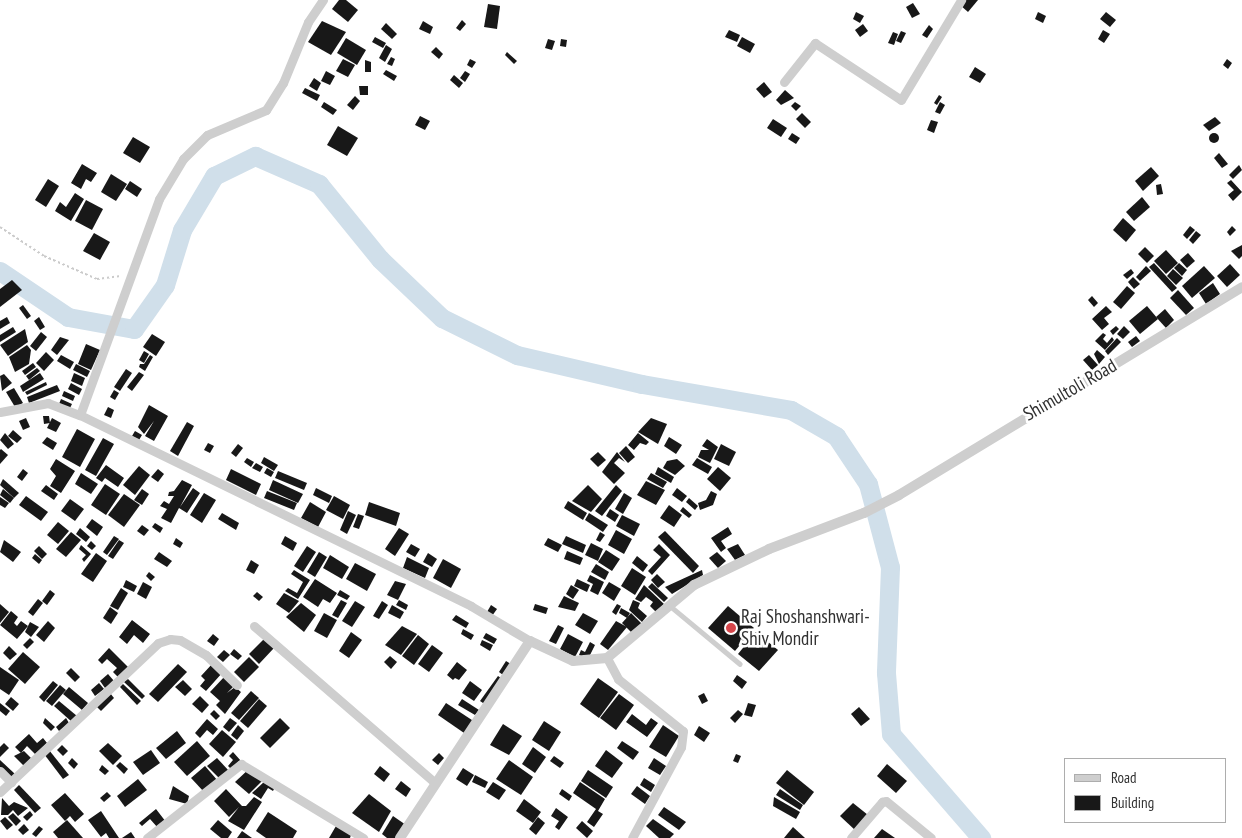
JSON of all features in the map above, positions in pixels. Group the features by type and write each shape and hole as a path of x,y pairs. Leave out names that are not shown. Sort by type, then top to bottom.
{"street":[{"path":"80,415 128,279 159,199 183,159 206,135 266,110 283,83 308,22 323,0"},
{"path":"784,82 815,42 901,100 961,0"},
{"name":"Shimultoli Road","path":"607,658 668,604 694,585 769,549 864,513 899,495 1242,286"},
{"path":"0,412 48,403 80,415 471,606 530,640 573,660 607,658 618,679 683,731 681,747 632,838"},
{"path":"254,626 435,783"},
{"path":"0,792 158,643 170,639 180,640 206,655 237,685"},
{"path":"400,838 530,640"},
{"path":"147,838 241,764 363,838"},
{"path":"0,771 11,782"},
{"path":"851,838 882,802 886,801 931,838"}],"lane":[{"path":"668,604 740,664"}],"path":[{"path":"0,227 44,256 97,279 128,279"}],"building":[{"path":"339,0 346,0 358,10 348,22 332,9"},
{"path":"965,0 978,0 968,12 960,5"},
{"path":"913,3 920,14 912,18 906,7"},
{"path":"488,4 500,6 497,29 484,27"},
{"path":"856,12 864,16 860,23 853,19"},
{"path":"1038,12 1046,16 1043,23 1035,19"},
{"path":"1106,12 1116,20 1110,27 1100,19"},
{"path":"462,20 466,24 460,31 456,28"},
{"path":"322,21 346,32 331,55 308,42"},
{"path":"423,21 433,27 430,34 419,29"},
{"path":"386,23 397,34 392,39 381,29"},
{"path":"863,24 868,31 860,37 855,30"},
{"path":"929,25 933,29 927,38 922,35"},
{"path":"729,30 740,35 737,42 725,37"},
{"path":"1103,30 1110,34 1104,43 1098,39"},
{"path":"901,31 906,33 901,43 896,41"},
{"path":"893,32 898,34 894,45 888,43"},
{"path":"375,37 386,43 383,48 372,42"},
{"path":"742,37 755,44 750,53 737,46"},
{"path":"346,38 366,50 357,65 337,53"},
{"path":"548,39 555,41 552,50 545,48"},
{"path":"561,39 567,40 566,47 560,46"},
{"path":"386,45 392,49 385,62 379,58"},
{"path":"436,47 443,54 439,59 431,52"},
{"path":"507,52 517,61 514,64 505,55"},
{"path":"391,57 395,59 392,66 387,64"},
{"path":"343,59 355,65 348,77 336,71"},
{"path":"470,59 476,62 472,68 467,65"},
{"path":"1227,59 1232,63 1228,69 1223,65"},
{"path":"365,60 371,62 371,72 365,72"},
{"path":"975,67 986,74 980,83 969,77"},
{"path":"386,70 397,76 394,81 383,74"},
{"path":"326,71 335,76 330,85 321,81"},
{"path":"465,71 470,74 465,82 460,78"},
{"path":"454,75 463,83 459,88 450,80"},
{"path":"314,78 321,83 317,91 309,86"},
{"path":"764,82 772,92 764,98 756,89"},
{"path":"359,86 368,86 368,95 360,95"},
{"path":"305,88 320,95 317,101 302,93"},
{"path":"785,90 794,98 781,105 776,100"},
{"path":"939,95 942,97 937,105 934,103"},
{"path":"355,96 360,101 353,110 347,105"},
{"path":"324,102 337,110 333,115 321,107"},
{"path":"795,102 801,106 796,111 791,106"},
{"path":"940,102 945,105 940,114 935,112"},
{"path":"802,113 811,122 805,128 796,119"},
{"path":"420,116 430,121 425,130 415,125"},
{"path":"1215,117 1221,123 1209,131 1203,125"},
{"path":"773,119 787,128 781,137 767,128"},
{"path":"931,120 938,122 934,133 927,130"},
{"path":"338,126 358,138 347,156 327,145"},
{"path":"792,133 800,138 796,144 788,139"},
{"path":"1214,133 1219,138 1214,143 1209,138"},
{"path":"133,137 150,147 140,163 123,153"},
{"path":"1219,153 1228,164 1222,168 1214,158"},
{"path":"82,164 97,173 91,182 86,179 81,189 71,183"},
{"path":"1239,165 1242,170 1233,179 1229,175"},
{"path":"1151,167 1159,176 1143,191 1135,181"},
{"path":"111,174 127,184 116,201 101,192"},
{"path":"48,179 59,186 46,207 35,200"},
{"path":"1231,180 1242,192 1233,201 1228,195 1234,190 1227,183"},
{"path":"130,181 142,189 137,197 125,189"},
{"path":"1161,184 1163,194 1157,195 1156,185"},
{"path":"75,193 84,199 71,221 55,211 60,202 66,207"},
{"path":"1142,197 1150,207 1134,221 1126,212"},
{"path":"86,200 103,209 92,230 75,221"},
{"path":"1123,218 1136,230 1126,242 1113,230"},
{"path":"1190,226 1195,230 1187,239 1183,235"},
{"path":"1232,226 1236,230 1230,236 1227,232"},
{"path":"1196,231 1201,235 1193,244 1189,240"},
{"path":"94,233 110,242 100,260 83,251"},
{"path":"1242,245 1242,256 1239,259 1231,251"},
{"path":"1145,247 1154,256 1147,263 1138,254"},
{"path":"1166,250 1178,263 1166,274 1154,261"},
{"path":"1188,253 1195,261 1187,268 1180,260"},
{"path":"1154,263 1177,288 1172,292 1149,267"},
{"path":"1179,263 1187,270 1182,276 1174,268"},
{"path":"1230,264 1240,275 1227,287 1217,276"},
{"path":"1146,266 1151,271 1140,281 1136,277"},
{"path":"1204,266 1215,278 1192,298 1182,286"},
{"path":"1131,269 1134,273 1127,279 1123,275"},
{"path":"1173,269 1183,278 1176,285 1167,276"},
{"path":"1133,277 1140,284 1134,289 1128,282"},
{"path":"12,280 22,290 0,307 0,289"},
{"path":"1213,283 1220,294 1206,304 1199,293"},
{"path":"1127,286 1135,293 1121,309 1113,302"},
{"path":"1178,290 1194,308 1186,315 1170,298"},
{"path":"1092,296 1098,303 1094,307 1088,300"},
{"path":"23,305 31,316 27,319 19,308"},
{"path":"1106,306 1112,312 1104,318 1109,324 1102,330 1092,319"},
{"path":"1147,306 1158,319 1140,334 1129,321"},
{"path":"1165,309 1174,320 1166,328 1156,317"},
{"path":"7,317 10,323 0,329 0,321"},
{"path":"39,317 45,327 40,330 34,321"},
{"path":"1116,326 1119,329 1113,335 1110,331"},
{"path":"1124,326 1130,332 1123,339 1117,334"},
{"path":"13,327 16,332 0,342 0,335"},
{"path":"25,329 28,342 8,356 0,345"},
{"path":"41,332 47,337 36,351 30,346"},
{"path":"1103,333 1106,335 1103,339 1107,343 1112,337 1114,340 1105,350 1095,341"},
{"path":"152,334 165,342 156,356 143,347"},
{"path":"1136,336 1140,341 1132,347 1128,342"},
{"path":"60,337 69,340 57,355 51,350"},
{"path":"1117,338 1121,342 1108,355 1105,351"},
{"path":"86,344 100,350 91,370 78,364"},
{"path":"27,345 31,350 29,364 15,372 9,357"},
{"path":"1097,350 1105,357 1099,364 1094,354"},
{"path":"144,351 149,354 144,363 139,360"},
{"path":"46,352 54,360 44,371 36,363"},
{"path":"61,355 74,362 70,369 57,361"},
{"path":"150,355 153,357 145,371 139,367 140,364 144,364"},
{"path":"1089,355 1098,365 1092,370 1083,360"},
{"path":"33,363 36,367 25,375 22,371"},
{"path":"76,364 90,371 87,377 73,370"},
{"path":"37,368 40,371 29,380 26,376"},
{"path":"126,369 132,373 120,391 114,387"},
{"path":"139,372 144,375 132,391 127,387"},
{"path":"40,373 44,379 23,392 20,386"},
{"path":"74,373 85,378 82,386 71,381"},
{"path":"4,374 12,383 2,391 0,376"},
{"path":"46,382 47,385 27,395 25,392"},
{"path":"71,383 82,389 79,395 68,389"},
{"path":"57,385 60,391 29,403 27,397"},
{"path":"14,388 23,403 15,407 6,392"},
{"path":"114,390 119,393 115,400 110,397"},
{"path":"64,391 75,396 73,401 62,396"},
{"path":"61,399 72,404 70,408 59,404"},
{"path":"149,405 168,416 154,441 145,436 154,421 144,434 138,427"},
{"path":"108,407 114,410 111,418 104,415"},
{"path":"43,416 49,416 50,423 44,424"},
{"path":"26,418 30,427 23,430 19,421"},
{"path":"52,418 61,423 56,432 47,428"},
{"path":"651,418 667,424 658,444 638,432"},
{"path":"187,422 194,426 178,456 170,451"},
{"path":"77,429 95,439 80,467 62,457"},
{"path":"13,430 22,438 17,443 8,436"},
{"path":"135,431 142,435 139,440 132,436"},
{"path":"5,433 14,444 8,449 0,440"},
{"path":"638,433 649,442 646,445 640,443 634,450 628,445"},
{"path":"47,437 57,443 53,450 42,443"},
{"path":"669,437 682,445 676,454 664,446"},
{"path":"103,438 114,444 96,476 85,470"},
{"path":"707,439 718,447 710,463 698,457 701,450 709,450 702,446"},
{"path":"208,443 214,446 210,453 204,450"},
{"path":"238,444 243,448 236,457 231,453"},
{"path":"721,444 736,452 729,466 714,459"},
{"path":"626,446 635,457 628,463 619,453"},
{"path":"0,450 8,455 0,464"},
{"path":"598,452 606,460 598,467 590,459"},
{"path":"617,452 625,462 619,458 614,463 625,473 614,484 602,472"},
{"path":"264,457 278,465 274,471 261,463"},
{"path":"247,458 254,462 251,467 244,462"},
{"path":"697,458 712,467 708,474 692,465"},
{"path":"56,459 75,471 61,493 50,486 56,476 50,469"},
{"path":"677,459 685,466 675,475 663,468 667,461"},
{"path":"256,463 263,467 260,472 252,468"},
{"path":"106,465 124,478 118,487 105,478 102,482 96,478"},
{"path":"139,466 150,475 135,495 123,485"},
{"path":"658,467 674,477 671,483 655,474"},
{"path":"718,467 731,478 720,491 707,479"},
{"path":"267,468 274,472 271,477 264,473"},
{"path":"23,469 28,473 22,481 17,477"},
{"path":"158,469 164,474 158,482 151,477"},
{"path":"231,469 261,484 256,495 226,480"},
{"path":"278,471 307,483 304,490 275,478"},
{"path":"81,473 98,484 91,494 75,484"},
{"path":"651,473 667,482 663,488 647,479"},
{"path":"3,479 19,493 14,498 0,485"},
{"path":"182,480 192,485 180,507 193,488 200,493 187,513 179,508 171,523 161,518 167,509 160,506 164,501 169,504 174,496 168,496 169,492 174,491"},
{"path":"273,480 303,494 298,503 269,490"},
{"path":"646,481 665,490 656,505 637,495"},
{"path":"105,484 120,494 106,515 91,505"},
{"path":"46,485 58,494 54,500 41,491"},
{"path":"588,485 602,499 591,512 572,501"},
{"path":"616,485 622,491 602,516 595,511"},
{"path":"316,488 332,496 329,503 313,495"},
{"path":"677,488 687,496 682,502 672,495"},
{"path":"3,489 14,498 10,503 0,495"},
{"path":"142,489 149,494 142,505 134,500"},
{"path":"267,491 297,503 294,510 264,498"},
{"path":"711,491 717,494 713,505 700,510 698,503 706,500"},
{"path":"204,493 216,500 202,523 190,515"},
{"path":"624,493 632,498 623,514 615,509"},
{"path":"124,494 140,505 124,527 108,515"},
{"path":"26,496 48,512 41,521 19,505"},
{"path":"334,496 350,505 343,519 326,510"},
{"path":"0,497 9,503 5,508 0,505"},
{"path":"689,498 698,506 695,510 686,502"},
{"path":"70,499 84,509 75,521 61,511"},
{"path":"568,501 587,513 583,520 564,508"},
{"path":"310,502 326,512 318,527 301,518"},
{"path":"369,502 400,513 396,526 365,515"},
{"path":"669,505 682,515 674,527 660,518"},
{"path":"683,507 692,515 689,518 680,511"},
{"path":"610,509 619,515 615,522 606,516"},
{"path":"348,511 356,515 347,534 340,530"},
{"path":"222,513 239,523 236,530 218,519"},
{"path":"589,513 608,525 603,532 585,520"},
{"path":"358,514 364,516 359,529 353,527"},
{"path":"622,515 640,524 634,536 616,526"},
{"path":"92,519 103,527 97,536 86,527"},
{"path":"58,522 69,531 58,544 47,535"},
{"path":"155,523 163,528 160,533 152,527"},
{"path":"142,525 149,530 144,536 137,531"},
{"path":"728,527 732,534 721,541 726,548 721,552 711,538"},
{"path":"80,528 90,537 86,542 76,534"},
{"path":"399,528 409,534 395,556 385,549"},
{"path":"616,530 632,539 624,554 608,545"},
{"path":"665,531 699,566 693,573 658,537"},
{"path":"71,532 81,540 66,557 56,549"},
{"path":"600,532 605,535 600,542 596,540"},
{"path":"114,536 119,539 107,555 103,552"},
{"path":"285,536 297,543 293,551 281,544"},
{"path":"566,536 586,545 583,553 562,544"},
{"path":"176,538 183,543 180,548 173,544"},
{"path":"548,538 562,545 558,552 544,545"},
{"path":"4,540 21,552 13,562 0,552"},
{"path":"119,540 124,543 113,559 108,556"},
{"path":"91,541 96,546 92,550 87,546"},
{"path":"591,543 603,549 598,561 585,555"},
{"path":"411,544 420,549 415,557 406,552"},
{"path":"659,544 670,555 652,575 648,571 661,557 653,550"},
{"path":"738,544 745,555 735,560 727,549"},
{"path":"81,545 91,554 84,562 82,559 86,555 79,549"},
{"path":"39,546 47,554 42,559 34,551"},
{"path":"307,546 316,552 303,572 294,566"},
{"path":"606,550 620,559 612,571 598,562"},
{"path":"567,551 583,558 580,565 564,559"},
{"path":"159,552 172,561 167,567 154,559"},
{"path":"319,552 327,557 315,577 307,572"},
{"path":"717,552 726,561 718,568 709,558"},
{"path":"96,553 107,561 93,582 81,574"},
{"path":"428,553 437,559 432,567 423,562"},
{"path":"35,554 42,560 39,564 32,558"},
{"path":"330,555 349,567 342,579 323,568"},
{"path":"637,556 648,565 643,572 632,563"},
{"path":"407,557 429,568 425,578 403,568"},
{"path":"443,559 461,569 451,588 433,578"},
{"path":"251,560 259,565 254,574 246,570"},
{"path":"355,563 376,574 367,591 346,579"},
{"path":"596,564 609,572 605,580 591,572"},
{"path":"632,568 646,577 635,595 621,586"},
{"path":"294,570 310,580 298,599 285,591 288,588 297,593 303,582 291,574"},
{"path":"702,570 703,575 672,594 665,587"},
{"path":"149,572 155,577 151,581 146,576"},
{"path":"657,574 665,582 658,588 651,580"},
{"path":"590,575 604,582 598,595 590,591 593,584 587,581"},
{"path":"315,579 337,593 330,603 323,599 318,607 303,597"},
{"path":"577,579 590,585 587,592 574,586"},
{"path":"126,580 137,586 134,592 123,587"},
{"path":"395,581 406,584 398,600 387,595"},
{"path":"143,582 152,587 146,599 137,594"},
{"path":"609,582 621,589 614,601 602,593"},
{"path":"652,583 668,598 664,602 648,587"},
{"path":"571,585 579,590 573,599 566,594"},
{"path":"644,585 664,604 656,612 650,606 653,602 646,597 641,602 635,599"},
{"path":"121,588 128,593 118,610 110,606"},
{"path":"50,590 55,594 47,605 42,601"},
{"path":"340,590 350,596 347,600 337,595"},
{"path":"257,592 263,597 259,601 253,596"},
{"path":"284,593 299,601 289,613 276,604"},
{"path":"564,596 579,603 575,611 558,607"},
{"path":"38,599 43,603 33,616 28,612"},
{"path":"341,600 347,603 338,618 332,615"},
{"path":"399,600 408,605 406,610 396,605"},
{"path":"633,600 640,603 638,608 647,616 642,622 629,610"},
{"path":"355,601 365,607 352,627 342,621"},
{"path":"382,601 388,605 379,619 373,616"},
{"path":"301,603 316,615 304,632 286,617"},
{"path":"0,604 9,612 0,623"},
{"path":"535,604 548,608 546,614 533,610"},
{"path":"617,604 621,606 616,615 612,612"},
{"path":"392,605 404,612 400,619 388,613"},
{"path":"491,605 497,609 492,616 487,612"},
{"name":"Raj Shoshanshwari- Shiv Mondir","path":"728,606 754,628 735,651 708,628"},
{"path":"110,607 118,613 111,624 103,618"},
{"path":"621,608 630,613 627,618 619,613"},
{"path":"11,611 18,617 14,623 17,626 21,621 28,626 17,639 0,625"},
{"path":"324,613 337,620 327,638 314,631"},
{"path":"583,613 598,621 590,634 575,625"},
{"path":"631,613 642,624 633,634 622,623"},
{"path":"456,615 469,623 466,628 452,620"},
{"path":"132,620 150,634 143,643 134,635 127,644 119,637"},
{"path":"48,621 55,628 44,642 36,635"},
{"path":"616,621 627,627 608,650 600,644"},
{"path":"30,622 39,627 31,637 25,632"},
{"path":"558,625 564,628 556,644 549,641"},
{"path":"402,626 417,634 401,655 385,645"},
{"path":"463,629 474,635 471,640 461,634"},
{"path":"351,632 362,640 349,658 339,651"},
{"name":"Raj Shoshanshwari- Shiv Mondir","path":"756,632 778,650 759,671 738,654"},
{"path":"486,633 497,639 494,644 483,638"},
{"path":"213,634 219,639 214,646 207,641"},
{"path":"568,634 583,642 575,657 560,649"},
{"path":"418,635 429,644 414,665 402,656"},
{"path":"30,638 34,642 27,649 23,645"},
{"path":"264,639 274,648 259,664 249,654"},
{"path":"482,640 493,645 490,651 480,645"},
{"path":"590,642 595,645 588,659 579,655 581,650 585,652"},
{"path":"432,645 443,653 429,672 418,664"},
{"path":"9,646 17,654 10,660 3,653"},
{"path":"109,648 128,667 118,677 113,672 117,668 107,659 102,664 98,660"},
{"path":"234,649 242,656 238,660 230,654"},
{"path":"224,650 230,655 223,662 217,657"},
{"path":"23,652 40,667 25,684 8,669"},
{"path":"390,656 397,662 391,669 384,662"},
{"path":"249,657 259,667 244,682 234,672"},
{"path":"506,661 511,664 503,675 499,672"},
{"path":"457,662 467,670 459,680 455,678 453,680 447,675"},
{"path":"213,663 223,672 206,691 200,686 205,680 201,676"},
{"path":"178,664 187,672 158,702 149,694"},
{"path":"0,667 19,680 9,695 0,689"},
{"path":"71,668 80,677 75,682 66,673"},
{"path":"108,674 114,681 105,688 100,681"},
{"path":"737,675 747,682 742,689 733,681"},
{"path":"225,676 235,685 227,693 235,687 241,692 225,714 216,705 220,701 210,692"},
{"path":"498,676 504,680 486,705 480,701"},
{"path":"598,678 618,692 599,718 580,704"},
{"path":"128,679 145,696 142,699 124,682"},
{"path":"183,680 192,689 185,696 175,687"},
{"path":"53,681 58,685 44,702 39,697"},
{"path":"470,681 482,690 474,701 462,693"},
{"path":"99,683 104,689 95,696 91,690"},
{"path":"123,684 141,701 137,705 120,687"},
{"path":"60,685 66,690 52,706 46,701"},
{"path":"69,687 88,703 82,710 63,694"},
{"path":"251,691 259,698 239,720 231,713"},
{"path":"110,693 114,698 101,711 96,706"},
{"path":"704,693 708,701 702,704 698,696"},
{"path":"619,694 634,705 616,730 600,718"},
{"path":"200,696 209,705 202,713 192,704"},
{"path":"11,697 19,704 13,711 5,704"},
{"path":"259,699 267,706 248,728 240,721"},
{"path":"462,699 479,710 475,715 458,705"},
{"path":"59,701 77,716 72,722 54,706"},
{"path":"0,703 10,711 6,716 0,711"},
{"path":"446,703 475,722 467,735 438,715"},
{"path":"748,703 756,705 752,717 744,715"},
{"path":"859,707 870,719 861,726 851,714"},
{"path":"214,710 220,716 216,720 210,714"},
{"path":"738,710 743,714 735,723 730,718"},
{"path":"632,714 646,725 651,718 658,723 647,737 626,722"},
{"path":"45,718 55,727 51,731 43,723"},
{"path":"66,718 69,723 59,731 56,727"},
{"path":"230,718 237,723 229,732 223,727"},
{"path":"280,718 290,728 270,748 260,738"},
{"path":"207,719 218,729 213,735 207,730 200,738 195,733"},
{"path":"544,721 561,732 549,751 532,740"},
{"path":"503,724 522,736 509,755 490,745"},
{"path":"238,725 244,731 237,740 231,735"},
{"path":"663,725 679,736 666,757 649,747"},
{"path":"699,726 710,733 704,742 694,735"},
{"path":"222,730 236,742 223,757 209,744"},
{"path":"177,731 186,743 166,759 156,748"},
{"path":"29,734 37,743 43,738 47,743 35,754 27,746 21,753 15,747"},
{"path":"197,741 210,756 187,776 174,762"},
{"path":"622,741 639,752 633,760 617,748"},
{"path":"4,743 9,748 0,757 0,747"},
{"path":"108,743 122,756 113,765 99,751"},
{"path":"62,745 68,751 63,756 57,750"},
{"path":"533,747 546,757 535,773 522,764"},
{"path":"49,750 69,775 63,779 44,754"},
{"path":"151,750 160,763 143,775 133,762"},
{"path":"606,750 623,763 612,778 595,766"},
{"path":"24,751 31,758 24,766 14,756"},
{"path":"233,752 241,761 232,770 228,766 233,760 229,756"},
{"path":"439,753 444,758 438,765 432,760"},
{"path":"736,754 741,756 738,763 733,761"},
{"path":"554,756 564,763 560,768 550,761"},
{"path":"72,758 78,764 74,769 68,763"},
{"path":"217,758 229,771 220,779 207,766"},
{"path":"654,758 666,766 660,775 648,768"},
{"path":"0,760 15,774 11,779 0,769"},
{"path":"509,760 533,777 521,795 496,779"},
{"path":"120,762 128,769 124,774 116,766"},
{"path":"887,764 907,781 896,793 877,776"},
{"path":"102,765 109,771 105,775 99,770"},
{"path":"205,766 218,781 205,793 191,778"},
{"path":"380,766 390,774 384,782 374,774"},
{"path":"250,768 264,779 249,794 235,782"},
{"path":"463,768 474,775 467,786 456,779"},
{"path":"588,770 613,787 606,798 581,781"},
{"path":"787,770 814,792 804,805 776,783"},
{"path":"475,775 488,782 485,788 472,782"},
{"path":"644,778 655,785 651,792 640,785"},
{"path":"138,779 147,790 125,807 117,796"},
{"path":"265,781 275,787 273,791 268,788 261,799 252,793"},
{"path":"401,781 411,789 406,797 395,789"},
{"path":"493,782 506,790 499,800 486,792"},
{"path":"580,782 605,799 598,811 603,814 594,827 587,822 596,809 573,793"},
{"path":"19,785 41,808 35,813 14,790"},
{"path":"173,786 189,796 187,804 169,799"},
{"path":"637,786 650,796 645,804 631,794"},
{"path":"226,789 242,806 246,806 254,797 262,802 244,830 228,821 239,807 229,817 214,801"},
{"path":"562,789 572,796 569,801 559,794"},
{"path":"780,789 803,805 800,810 776,795"},
{"path":"107,792 111,796 104,802 100,798"},
{"path":"65,793 84,814 75,822 70,816 65,821 51,805"},
{"path":"369,794 391,811 379,832 352,813"},
{"path":"774,797 800,812 796,819 773,806"},
{"path":"2,798 9,806 14,802 28,808 18,816 13,810 8,815 1,815"},
{"path":"524,799 541,812 533,823 516,811"},
{"path":"853,803 868,815 856,831 840,816"},
{"path":"664,807 686,822 679,830 658,815"},
{"path":"556,808 568,817 559,830 555,827 559,821 551,816"},
{"path":"156,809 166,822 158,828 150,819 142,826 139,823"},
{"path":"30,811 33,815 27,821 23,817"},
{"path":"101,811 119,838 109,838 106,833 101,837 88,820"},
{"path":"268,812 297,831 293,838 266,838 256,831"},
{"path":"13,813 21,821 16,826 8,817"},
{"path":"393,816 406,825 398,838 387,838 382,834"},
{"path":"5,817 13,825 7,830 0,821"},
{"path":"538,817 545,823 536,835 529,829"},
{"path":"653,819 674,834 670,838 659,838 646,826"},
{"path":"67,820 83,838 58,838 53,832"},
{"path":"218,820 232,832 228,838 221,838 210,829"},
{"path":"582,821 593,831 587,838 576,828"},
{"path":"24,824 29,830 23,835 18,830"},
{"path":"39,826 43,829 36,837 32,834"},
{"path":"336,826 351,835 350,838 329,838"},
{"path":"793,827 805,838 784,838"},
{"path":"882,829 895,838 874,838"},
{"path":"242,831 252,838 237,838"},
{"path":"131,832 135,838 122,838"}],"waterway":[{"path":"0,271 68,317 134,329 165,285 182,230 214,176 255,156 319,184 380,259 442,318 517,355 642,384 791,410 836,436 868,484 890,567 886,673 891,734 981,838"}],"place":[{"name":"Raj Shoshanshwari- Shiv Mondir","path":"731,628"}]}
